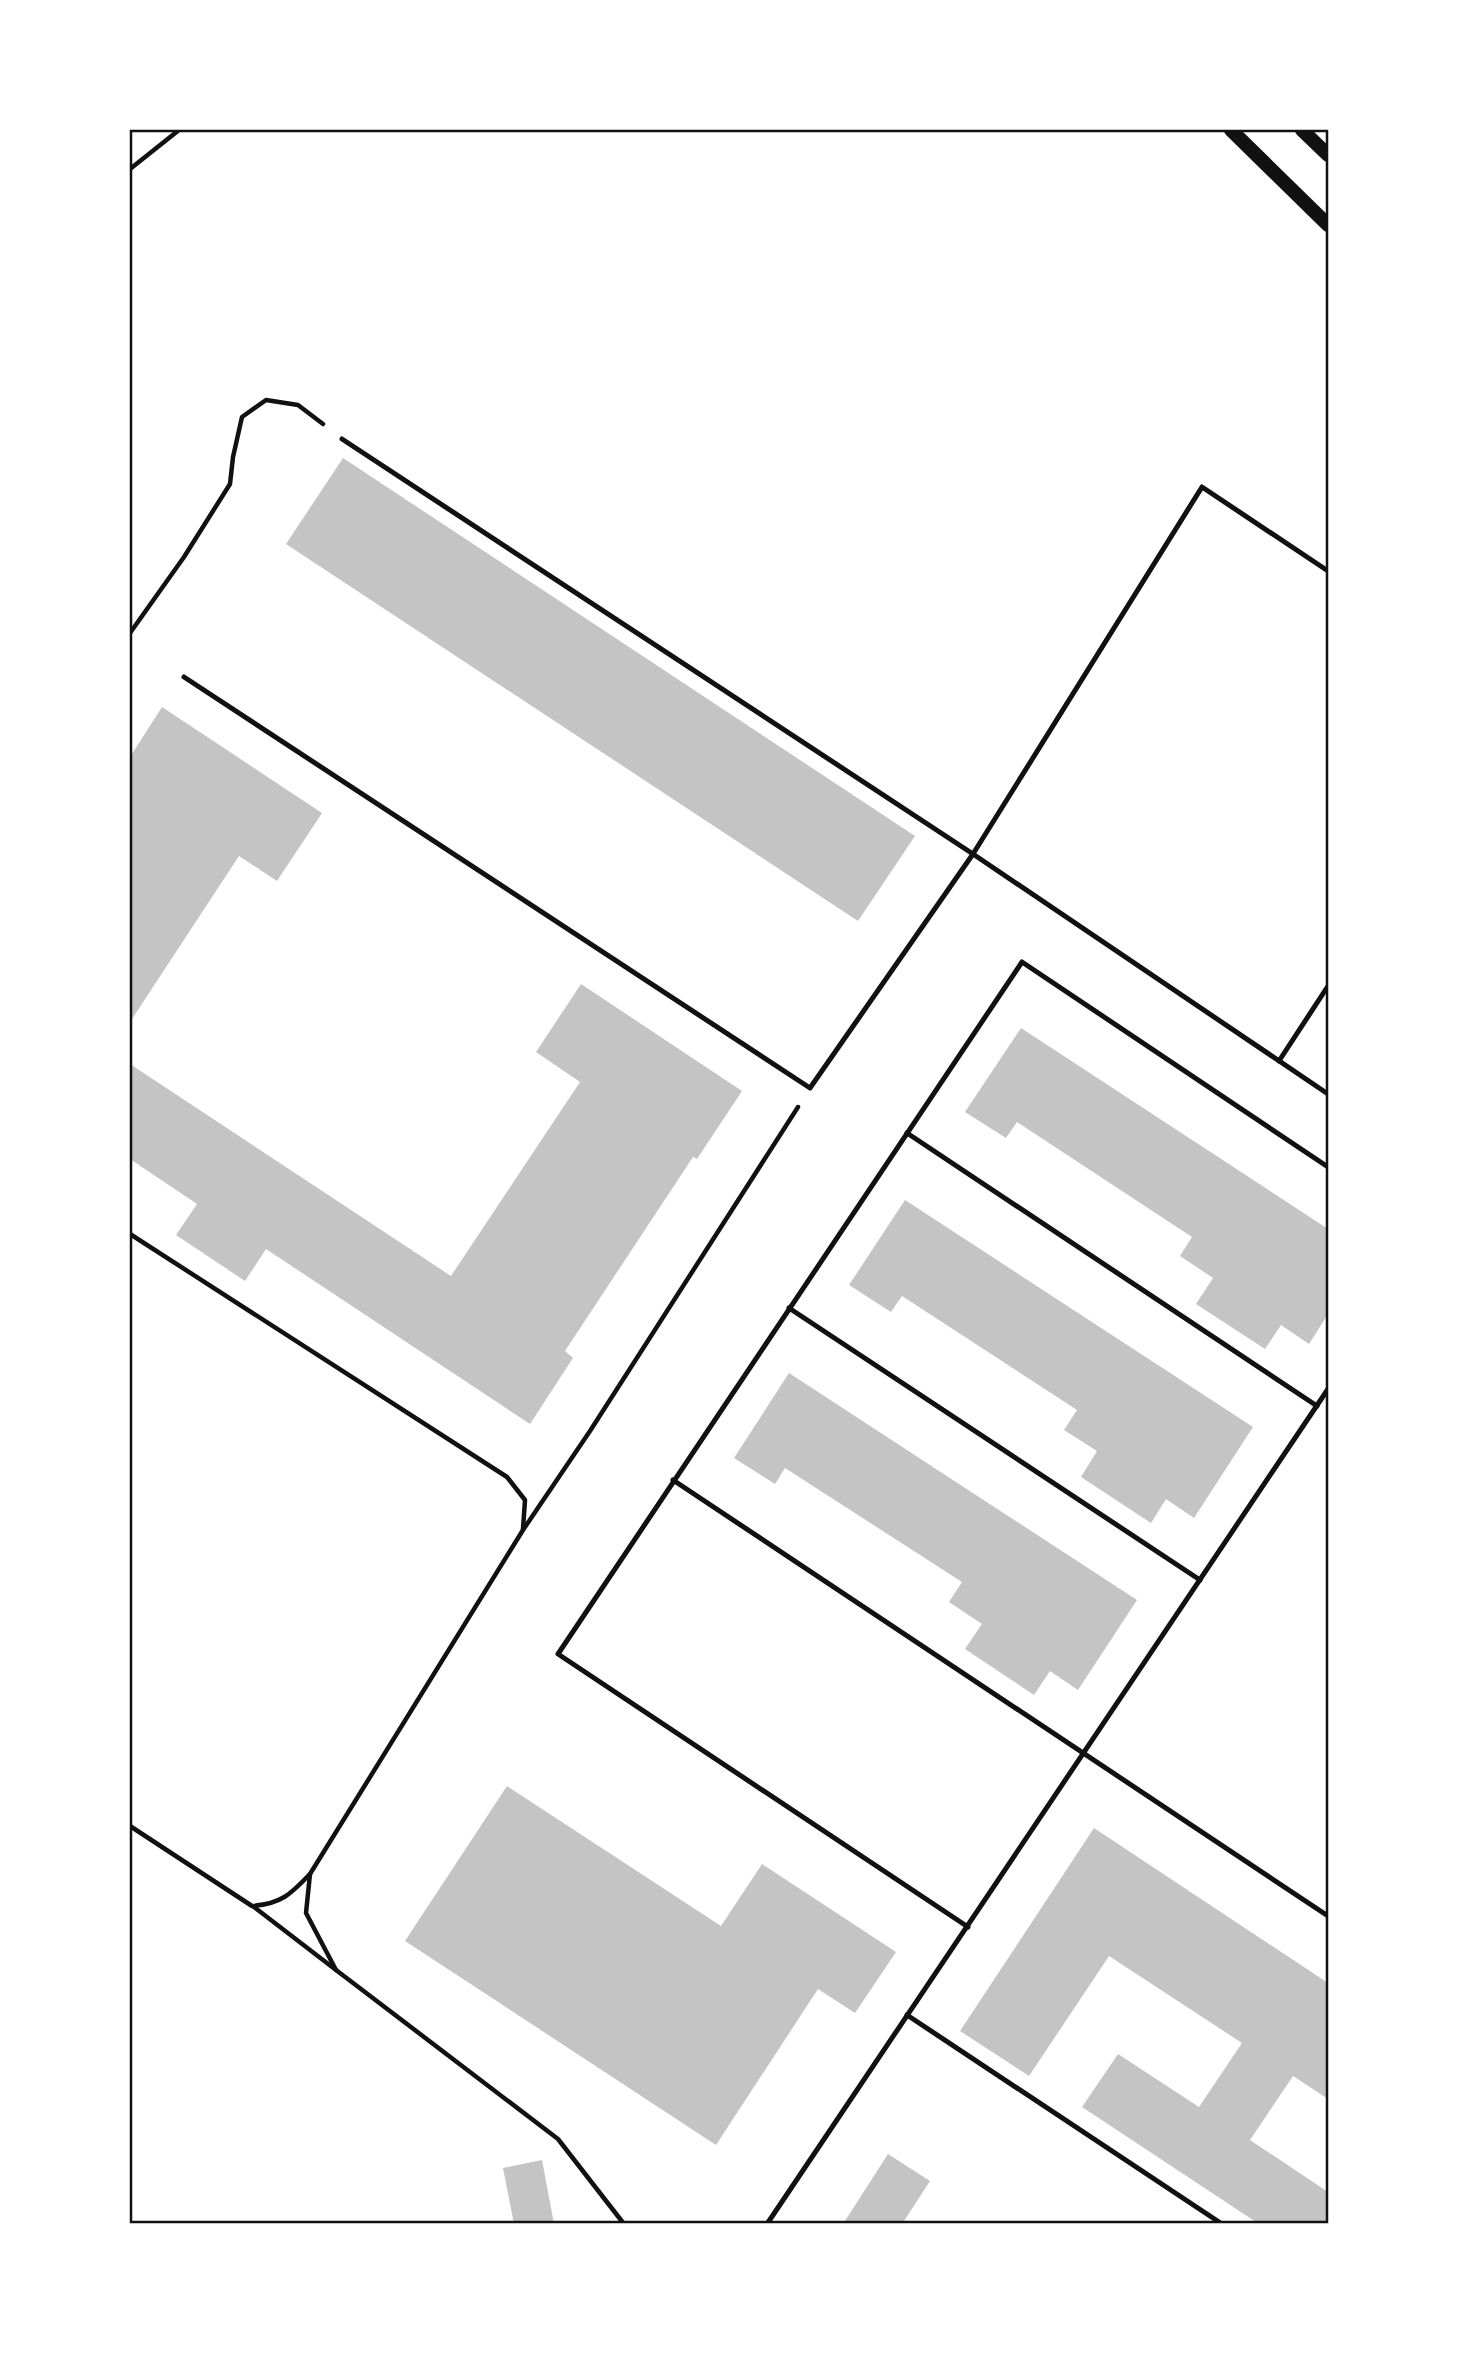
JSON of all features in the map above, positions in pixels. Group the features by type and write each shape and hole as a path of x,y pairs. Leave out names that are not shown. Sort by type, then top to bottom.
{"main road":[{"path":"1231,130 1328,225"},
{"path":"1302,130 1328,155"}],"lane":[{"path":"342,439 973,854 1328,1094"},
{"path":"184,677 810,1088 973,854 1202,487 1328,571"},
{"path":"968,1927 558,1654 1022,962 1328,1167"},
{"path":"1279,1061 1328,986"},
{"path":"907,1133 1317,1406"},
{"path":"789,1308 1200,1580"},
{"path":"767,2224 1328,1389"},
{"path":"673,1480 1328,1916"},
{"path":"907,2015 1222,2224"}],"path":[{"path":"130,169 179,130"},
{"path":"130,633 184,557 230,484 242,417 266,400 298,405 342,439"},
{"path":"252,1906 268,1905 288,1896 310,1874 523,1530 590,1431 810,1088"},
{"path":"130,1234 507,1477 525,1500 523,1530"},
{"path":"130,1826 252,1906 558,2139 624,2224"},
{"path":"310,1874 306,1913 336,1970"}],"building":[{"path":"343,458 915,836 858,921 286,544"},
{"path":"162,707 322,813 277,881 239,856 130,1022 130,757"},
{"path":"581,984 742,1091 697,1159 693,1157 565,1351 573,1358 530,1424 266,1249 245,1281 176,1235 197,1204 130,1159 130,1064 451,1276 580,1082 536,1052"},
{"path":"1021,1028 1328,1229 1328,1314 1309,1344 1281,1325 1265,1349 1196,1304 1213,1278 1180,1256 1192,1237 1017,1122 1006,1138 965,1112"},
{"path":"905,1200 1253,1427 1194,1518 1166,1499 1151,1523 1081,1477 1097,1451 1064,1430 1077,1410 902,1296 891,1312 849,1285"},
{"path":"789,1373 1137,1600 1078,1690 1050,1671 1034,1695 965,1649 982,1624 949,1602 962,1582 785,1468 775,1484 734,1458"},
{"path":"507,1786 721,1926 762,1864 896,1952 855,2013 818,1989 716,2145 405,1941"},
{"path":"1094,1828 1328,1983 1328,2099 1293,2076 1250,2140 1328,2192 1328,2224 1259,2224 1082,2107 1118,2054 1199,2107 1242,2043 1109,1956 1029,2076 960,2031"},
{"path":"888,2154 930,2181 902,2224 843,2224"},
{"path":"542,2160 554,2224 514,2224 503,2168"}]}
